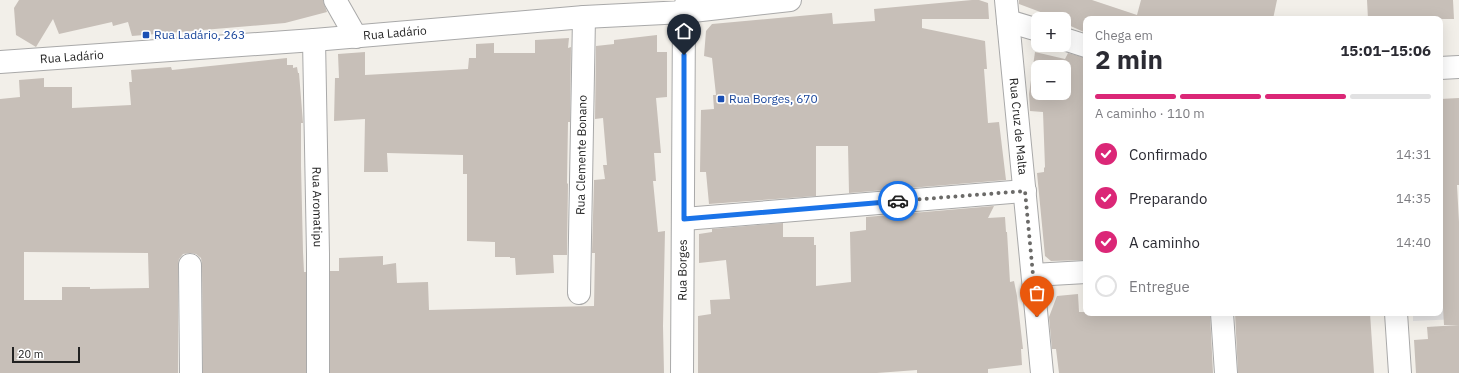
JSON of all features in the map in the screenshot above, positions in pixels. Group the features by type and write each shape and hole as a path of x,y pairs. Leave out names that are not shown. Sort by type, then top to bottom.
{"street":[{"path":"336,0 356,37"},
{"name":"Rua Ladário","path":"0,62 356,37 584,17 685,6 790,0"},
{"name":"Rua Borges","path":"682,373 685,6"},
{"path":"1007,10 1031,25"},
{"name":"Rua Cruz de Malta","path":"1007,10 1042,373"},
{"name":"Rua Clemente Bonano","path":"579,293 584,17"},
{"name":"Rua Aromatipu","path":"314,40 318,254 318,373"},
{"path":"1071,41 1083,45"},
{"path":"1443,68 1459,66"},
{"path":"684,219 1025,191"},
{"path":"190,265 192,373"},
{"path":"1033,275 1083,272"},
{"path":"1222,316 1226,373"},
{"path":"1396,316 1400,373"}],"shaded area":[{"path":"1443,264 1459,319 1413,321 1413,316 1443,316"}],"building":[{"path":"19,0 323,0 327,12 285,23 132,36 128,22 113,26 112,22 59,34 53,19 36,47 16,35 14,8"},
{"path":"979,0 988,3 989,19 922,19 922,28 985,41 987,69 984,69 988,123 999,122 1006,180 849,193 848,146 816,146 816,196 709,204 706,172 700,172 701,110 714,109 713,95 716,95 712,58 704,56 706,31 712,24 832,13 833,24 875,21 874,9"},
{"path":"1019,0 1092,0 1137,15 1141,0 1277,0 1274,16 1083,16 1083,32 1071,26 1071,12 1040,12 1019,4"},
{"path":"1367,0 1453,0 1454,19 1443,19 1443,16 1368,16"},
{"path":"657,35 657,52 667,52 667,97 656,98 661,153 654,153 656,181 653,181 658,232 665,231 663,326 664,373 330,373 330,271 339,271 339,258 383,256 383,265 396,263 397,283 428,282 429,310 594,306 595,253 592,253 594,180 605,179 603,165 607,165 603,118 595,119 596,46 614,44 614,40"},
{"path":"569,38 568,48 571,47 570,122 568,122 567,255 553,255 554,273 516,275 515,258 495,257 495,242 467,241 467,174 463,174 463,155 387,153 388,172 364,172 365,119 334,121 335,78 339,78 338,54 365,52 365,75 468,69 469,58 476,58 476,44 494,43 494,53 535,53 535,40"},
{"path":"1035,52 1065,59 1068,53 1083,57 1083,260 1051,261 1045,256 1037,173 1044,172 1045,167 1043,112 1030,111 1029,94 1031,80 1031,100 1071,100 1071,60 1034,60"},
{"path":"287,58 287,65 293,65 293,68 297,67 299,73 303,123 301,123 301,166 303,252 304,272 306,272 306,373 203,373 202,265 201,258 196,254 190,253 183,254 179,259 178,265 178,373 0,373 0,99 20,97 19,80 44,78 44,87 72,87 72,108 131,105 129,82 132,82 131,70 171,67 172,70","holes":["24,252 148,253 149,288 90,289 90,287 62,287 62,300 24,300"]},
{"path":"1459,98 1459,185 1457,185 1459,222 1459,325 1444,325 1443,99"},
{"path":"994,206 988,218 1005,217 1010,282 1014,281 1017,296 1023,349 1021,349 1022,365 988,369 988,373 917,373 917,370 877,373 698,373 698,316 711,314 710,300 730,299 726,260 699,263 699,234 712,232 712,229 783,223 783,237 814,237 814,245 816,245 816,286 851,282 850,232 866,230 866,217"},
{"path":"1078,294 1079,312 1083,312 1083,316 1210,316 1213,373 1059,373 1056,349 1052,349 1049,317 1057,296"},
{"path":"1235,316 1370,316 1374,373 1238,373"},
{"path":"1459,325 1459,373 1416,373 1414,340 1428,339 1427,327"}],"way so far":[{"path":"898,201 1025,191 1037,317"}],"place":[{"name":"Rua Ladário, 263","path":"146,35"},
{"name":"Rua Borges, 670","path":"721,99"}],"route":[{"path":"684,55 684,219 898,201"}]}
